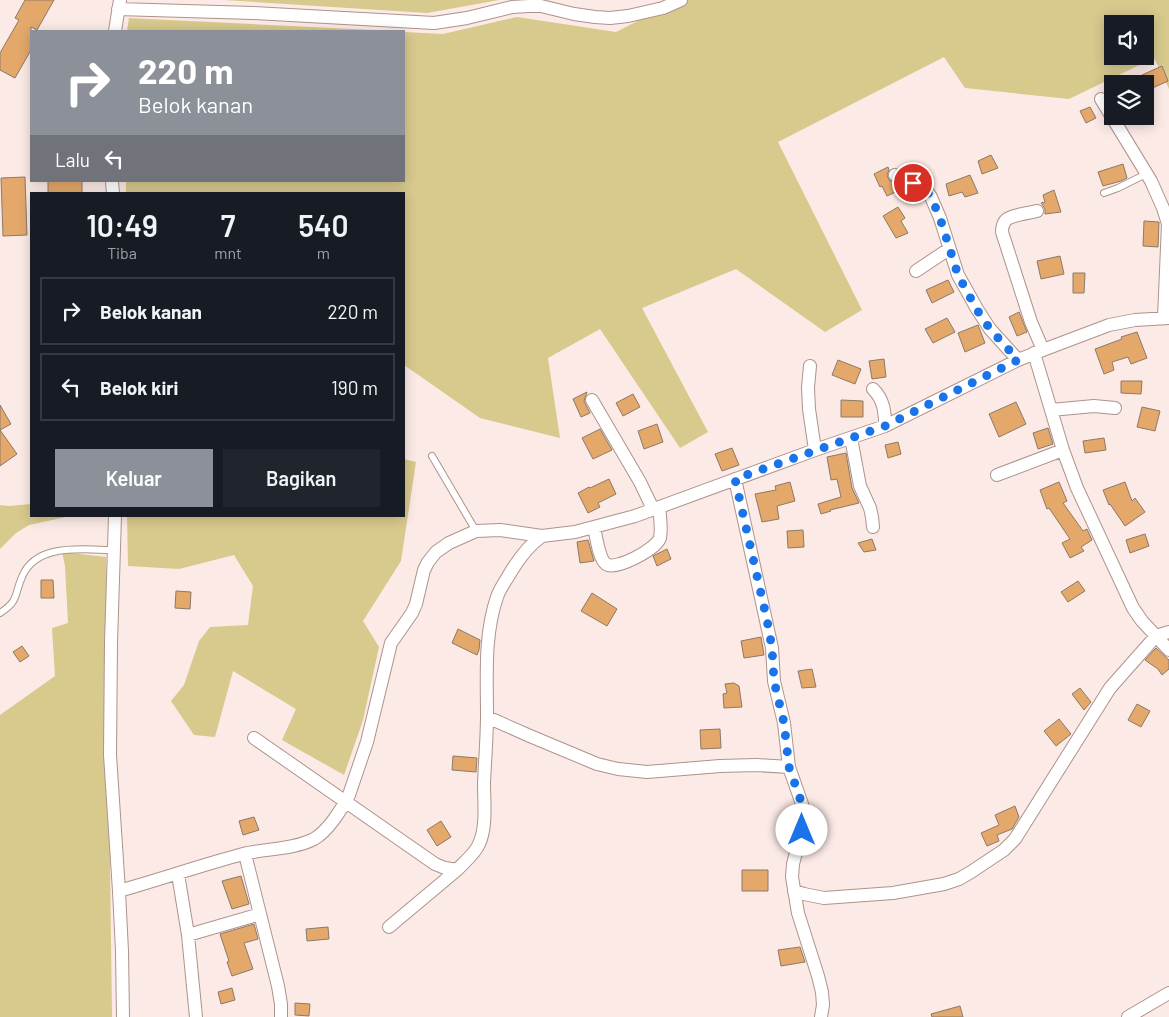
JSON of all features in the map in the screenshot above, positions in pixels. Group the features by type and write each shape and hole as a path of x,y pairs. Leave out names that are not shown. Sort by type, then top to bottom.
{"street":[{"path":"114,30 119,4 434,22 467,18 512,7 529,6 541,6 595,18 628,16 663,8 681,0"},
{"path":"119,892 245,854 306,842 315,838 330,825 346,802 367,742 389,650 416,604 424,570 428,562 436,552 449,543 476,531 500,530 542,536 575,532 635,516 885,426 1018,360 1109,325 1135,320 1166,318 1168,224 1163,208 1146,174 1101,99"},
{"path":"895,176 927,191 940,218 958,275 990,329 1018,360"},
{"path":"1037,211 1008,218 1002,226 1002,232 1031,322 1063,450 1077,488 1126,595 1142,621 1169,650"},
{"path":"916,271 949,249"},
{"path":"810,366 808,387 809,409 815,450"},
{"path":"873,389 878,394 884,407 885,426"},
{"path":"592,400 656,508 661,522 660,538 657,543 640,555 615,566 609,566 604,562 594,527"},
{"path":"1052,410 1094,406 1115,408"},
{"path":"851,438 860,486 870,508 873,527"},
{"path":"997,475 1063,450"},
{"path":"735,479 772,648 774,681 784,723 789,767 804,813 792,877 803,930 822,992 823,1005 821,1017"},
{"path":"115,517 110,755 122,951 123,1017"},
{"path":"389,927 456,870 474,852 479,844 483,830 487,717 486,657 491,619 498,595 505,582 532,543 542,536"},
{"path":"794,891 824,898 893,893 944,884 959,879 994,858 1015,839 1110,688 1156,636 1169,632"},
{"path":"487,717 597,764 618,769 647,772 720,766 756,765 789,767"},
{"path":"254,738 435,864 456,870"},
{"path":"245,854 278,986 281,1017"},
{"path":"178,874 188,935 196,1017"},
{"path":"188,935 260,914"},
{"path":"1128,1017 1169,993"}],"lane":[{"path":"1104,193 1146,174"},
{"path":"432,456 476,531"},
{"path":"0,613 13,604 25,571 42,556 65,549 114,550"}],"shaded area":[{"path":"224,0 499,0 427,13"},
{"path":"679,0 1169,0 1169,89 1154,58 1154,15 1104,15 1104,65 1139,65 1119,75 1104,75 1104,82 1069,99 965,88 944,57 778,142 862,310 825,332 736,269 642,308 708,432 680,448 600,329 548,358 560,438 480,418 405,366 405,192 126,192 126,182 405,182 405,32 443,34 517,17 616,32"},
{"path":"129,18 374,30 127,30"},
{"path":"405,459 416,462 401,561 363,621 379,647 363,720 344,775 282,740 296,709 233,671 215,737 194,735 171,701 184,685 199,641 210,627 248,625 253,586 234,555 179,569 128,566 127,517 405,517"},
{"path":"30,504 30,517 66,517 29,525 16,533 0,549 0,505"},
{"path":"62,552 106,557 112,1017 0,1017 0,715 55,676 52,628 68,623 65,566"}],"building":[{"path":"25,0 54,0 37,30 31,27 30,52 15,78 0,70 0,53 19,20 15,18"},
{"path":"1162,66 1168,81 1154,87 1154,75 1142,75"},
{"path":"1090,107 1096,118 1086,123 1080,111"},
{"path":"991,155 998,168 982,174 978,161"},
{"path":"1123,164 1127,178 1103,186 1098,172"},
{"path":"888,167 887,175 889,180 904,188 887,196 874,174"},
{"path":"970,175 978,193 965,197 962,192 949,196 946,184"},
{"path":"25,177 27,235 3,236 1,178"},
{"path":"48,182 82,182 82,192 48,192"},
{"path":"1054,190 1061,212 1045,214 1045,209 1041,203 1045,202 1043,195"},
{"path":"898,207 905,218 901,221 908,233 896,238 883,216"},
{"path":"1144,221 1159,222 1158,247 1143,246"},
{"path":"1060,256 1064,274 1041,279 1037,261"},
{"path":"1073,273 1085,273 1084,293 1073,293"},
{"path":"948,280 954,292 932,303 926,290"},
{"path":"1019,312 1027,332 1017,336 1009,317"},
{"path":"947,318 955,332 933,343 925,329"},
{"path":"978,325 985,343 965,352 958,333"},
{"path":"1137,332 1147,358 1131,364 1128,357 1112,362 1114,370 1104,374 1095,349"},
{"path":"884,359 886,377 872,379 869,361"},
{"path":"838,360 861,369 855,384 832,375"},
{"path":"1121,381 1142,381 1141,394 1121,393"},
{"path":"587,392 584,401 590,413 581,417 573,399"},
{"path":"633,394 640,407 623,416 616,403"},
{"path":"841,400 863,401 863,417 841,417"},
{"path":"1016,402 1026,424 999,437 989,414"},
{"path":"0,405 11,424 0,430"},
{"path":"1142,407 1160,411 1155,431 1137,427"},
{"path":"657,424 663,442 644,449 638,431"},
{"path":"1048,428 1053,444 1038,449 1033,433"},
{"path":"600,429 612,450 593,459 582,438"},
{"path":"0,430 17,454 0,466"},
{"path":"1104,438 1106,450 1085,453 1083,441"},
{"path":"898,442 901,454 888,458 885,445"},
{"path":"732,448 739,465 722,471 715,454"},
{"path":"846,453 852,488 859,503 821,514 818,504 841,497 837,479 831,480 827,457"},
{"path":"609,479 616,494 598,503 600,507 588,513 578,493"},
{"path":"790,482 795,501 777,506 779,519 762,522 755,494 776,490 775,486"},
{"path":"1059,482 1067,501 1063,503 1083,531 1087,529 1092,540 1081,547 1084,551 1070,558 1062,543 1070,539 1049,508 1047,509 1040,490"},
{"path":"1125,482 1132,501 1135,498 1145,512 1125,526 1109,505 1103,490"},
{"path":"803,530 804,547 788,548 787,531"},
{"path":"1145,534 1149,546 1130,553 1126,540"},
{"path":"872,539 876,550 864,552 858,543"},
{"path":"588,540 594,561 580,563 577,542"},
{"path":"667,549 671,559 657,566 653,556"},
{"path":"41,580 53,580 54,598 41,598"},
{"path":"1078,581 1085,591 1068,602 1061,592"},
{"path":"176,591 191,592 190,609 175,608"},
{"path":"592,593 617,609 607,626 581,611"},
{"path":"458,629 480,640 477,655 452,643"},
{"path":"761,637 764,655 744,658 741,641"},
{"path":"22,646 29,656 20,662 13,652"},
{"path":"1156,648 1169,660 1169,669 1162,675 1158,669 1145,660"},
{"path":"812,669 816,687 802,688 798,671"},
{"path":"734,683 739,686 742,707 724,708 723,694 727,693 725,684"},
{"path":"1080,688 1091,702 1084,710 1072,694"},
{"path":"1137,704 1150,711 1141,727 1128,720"},
{"path":"1059,719 1071,734 1056,746 1044,731"},
{"path":"720,729 721,748 701,749 700,730"},
{"path":"453,756 477,758 476,772 452,770"},
{"path":"1015,806 1019,817 1012,829 997,835 999,841 987,846 981,833 999,825 995,815"},
{"path":"254,817 259,830 243,835 239,821"},
{"path":"441,821 451,837 437,846 427,830"},
{"path":"742,870 768,870 768,891 742,891"},
{"path":"241,876 249,904 232,909 222,881"},
{"path":"254,924 258,939 244,943 253,969 232,976 220,934"},
{"path":"328,927 329,939 307,941 306,929"},
{"path":"800,947 805,962 781,966 778,950"},
{"path":"232,988 235,1000 221,1004 218,992"},
{"path":"295,1003 310,1004 309,1016 295,1015"},
{"path":"960,1006 963,1017 932,1017 931,1014"}],"route":[{"path":"802,830 804,813 789,767 784,723 774,681 772,648 767,620 735,479 885,426 1018,360 990,329 977,310 958,275 940,218 931,197 927,191 913,183"}]}
